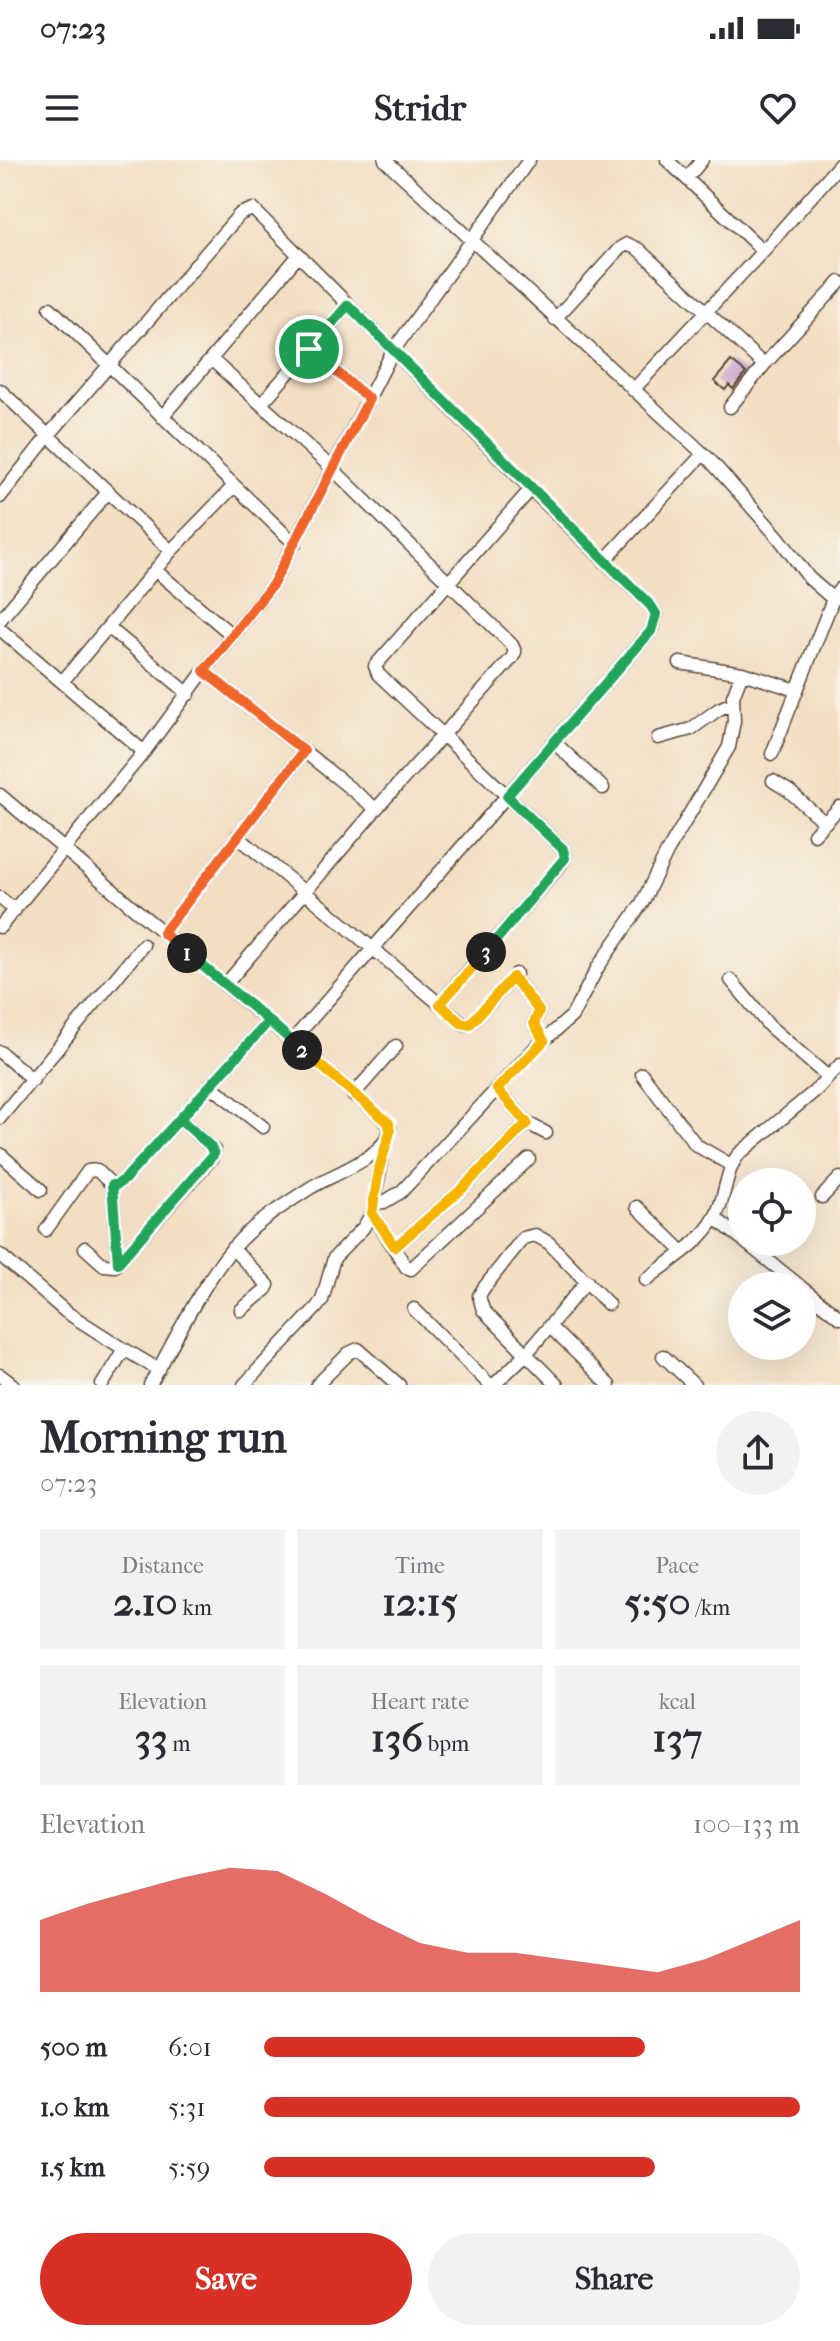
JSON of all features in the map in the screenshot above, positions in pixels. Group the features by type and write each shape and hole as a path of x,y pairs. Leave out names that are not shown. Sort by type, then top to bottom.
{"street":[{"path":"385,160 703,454 779,538 809,578 837,594 772,754"},
{"path":"0,927 144,752 273,584 393,351 529,160"},
{"path":"667,160 763,251"},
{"path":"688,177 702,160"},
{"path":"633,390 840,164"},
{"path":"0,497 108,367 246,210 253,209 656,614 651,631 292,1041"},
{"path":"555,319 627,244 638,249 764,365"},
{"path":"162,417 299,255"},
{"path":"730,407 840,282"},
{"path":"261,404 348,305"},
{"path":"50,308 295,544"},
{"path":"309,349 369,399"},
{"path":"212,360 334,470 512,645 515,652 225,985"},
{"path":"0,390 171,551"},
{"path":"604,561 703,454"},
{"path":"62,682 171,551 234,486"},
{"path":"440,1004 565,858 563,849 378,674 375,666 531,489"},
{"path":"0,620 108,492"},
{"path":"155,570 232,635"},
{"path":"108,627 189,694"},
{"path":"0,629 144,752"},
{"path":"680,663 742,673 797,690"},
{"path":"204,671 376,809"},
{"path":"374,1208 401,1192 497,1089 572,1016 598,967 642,903 674,838 729,747 734,721 733,696 742,673"},
{"path":"658,738 691,729 733,703"},
{"path":"555,743 603,788"},
{"path":"163,933 304,751"},
{"path":"773,781 825,823"},
{"path":"0,795 389,1123 390,1132 385,1143 374,1208 363,1228 334,1258 322,1300 317,1307 244,1385"},
{"path":"814,834 840,807"},
{"path":"237,836 461,1023 469,1025 515,976 539,1011 534,1023 544,1041"},
{"path":"0,898 15,910"},
{"path":"0,1118 143,945"},
{"path":"731,980 769,1026 828,1077"},
{"path":"112,1185 124,1180 269,1021"},
{"path":"353,1095 396,1046"},
{"path":"0,1052 33,1080"},
{"path":"646,1280 704,1234 715,1218 726,1191 731,1165 739,1154 840,1065"},
{"path":"642,1074 696,1145 731,1165"},
{"path":"210,1085 263,1127"},
{"path":"497,1089 527,1123 546,1133"},
{"path":"85,1248 109,1267 118,1263 214,1154 210,1146 180,1119"},
{"path":"395,1247 463,1188 527,1123"},
{"path":"150,1385 232,1248 311,1187 358,1163 385,1143"},
{"path":"0,1154 41,1190"},
{"path":"374,1208 406,1267 411,1269 529,1159"},
{"path":"46,1230 88,1171 97,1170 112,1185 118,1263"},
{"path":"822,1197 840,1178"},
{"path":"637,1207 682,1251"},
{"path":"715,1218 728,1228"},
{"path":"557,1385 483,1310 479,1296 528,1235 542,1237 608,1304"},
{"path":"232,1248 268,1285 241,1310"},
{"path":"0,1255 66,1312 159,1370"},
{"path":"763,1256 782,1272"},
{"path":"414,1309 492,1385 526,1354 587,1281"},
{"path":"816,1299 840,1318"},
{"path":"549,1326 609,1385"},
{"path":"102,1385 124,1349"},
{"path":"317,1385 349,1353 358,1349 396,1384"},
{"path":"663,1356 694,1385"},
{"path":"0,1375 13,1385"}],"building":[{"path":"731,361 746,373 733,389 729,385 725,390 714,381"}],"route":[{"path":"309,349 348,305 651,606 656,614 655,621 651,631 507,796 563,849 565,858 440,1004 461,1023 469,1025 513,977 539,1011 534,1023 544,1041 497,1089 527,1123 463,1188 395,1247 372,1213 379,1169 390,1132 389,1123 269,1021 180,1119 214,1150 212,1158 118,1263 112,1185 124,1180 269,1021 163,933 304,751 204,671 273,584 369,399 309,349"}]}
